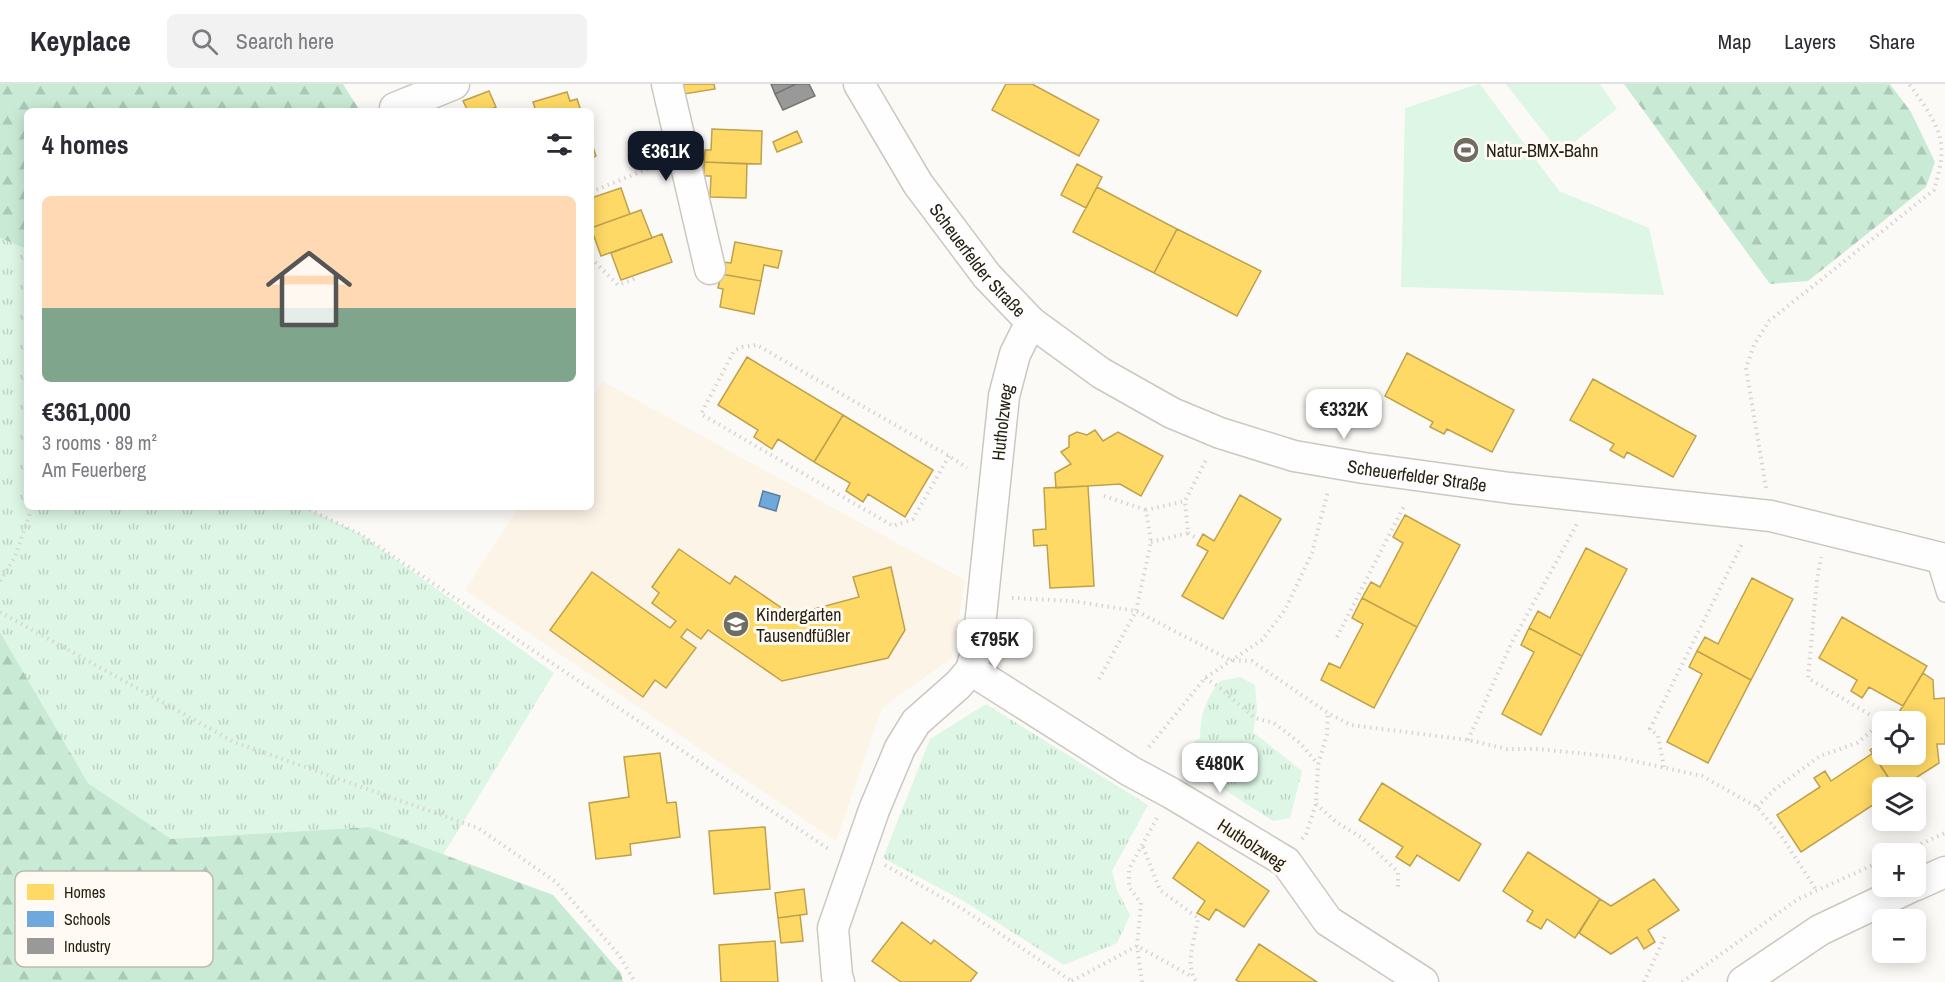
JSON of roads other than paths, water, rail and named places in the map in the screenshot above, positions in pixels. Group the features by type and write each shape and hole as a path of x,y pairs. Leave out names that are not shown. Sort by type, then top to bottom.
{"street":[{"path":"395,108 454,84"},
{"path":"667,84 710,270"},
{"name":"Scheuerfelder Straße","path":"859,84 918,184 987,276 1031,322 1101,373 1172,413 1220,433 1294,456 1510,488 1763,515 1939,557"},
{"name":"Hutholzweg","path":"839,982 833,928 874,810 900,748 916,722 958,686 971,670 978,645 981,596 1004,396 1015,354 1031,322"},
{"name":"Hutholzweg","path":"971,670 1130,771 1286,862 1328,921 1424,982"},
{"path":"1926,881 1945,872"},
{"path":"1743,982 1820,930 1890,897"}],"lane":[{"path":"1939,557 1945,594"}],"place":[{"name":"Natur-BMX-Bahn","path":"1466,150"},
{"name":"Kindergarten Tausendfüßler","path":"736,624"}]}
